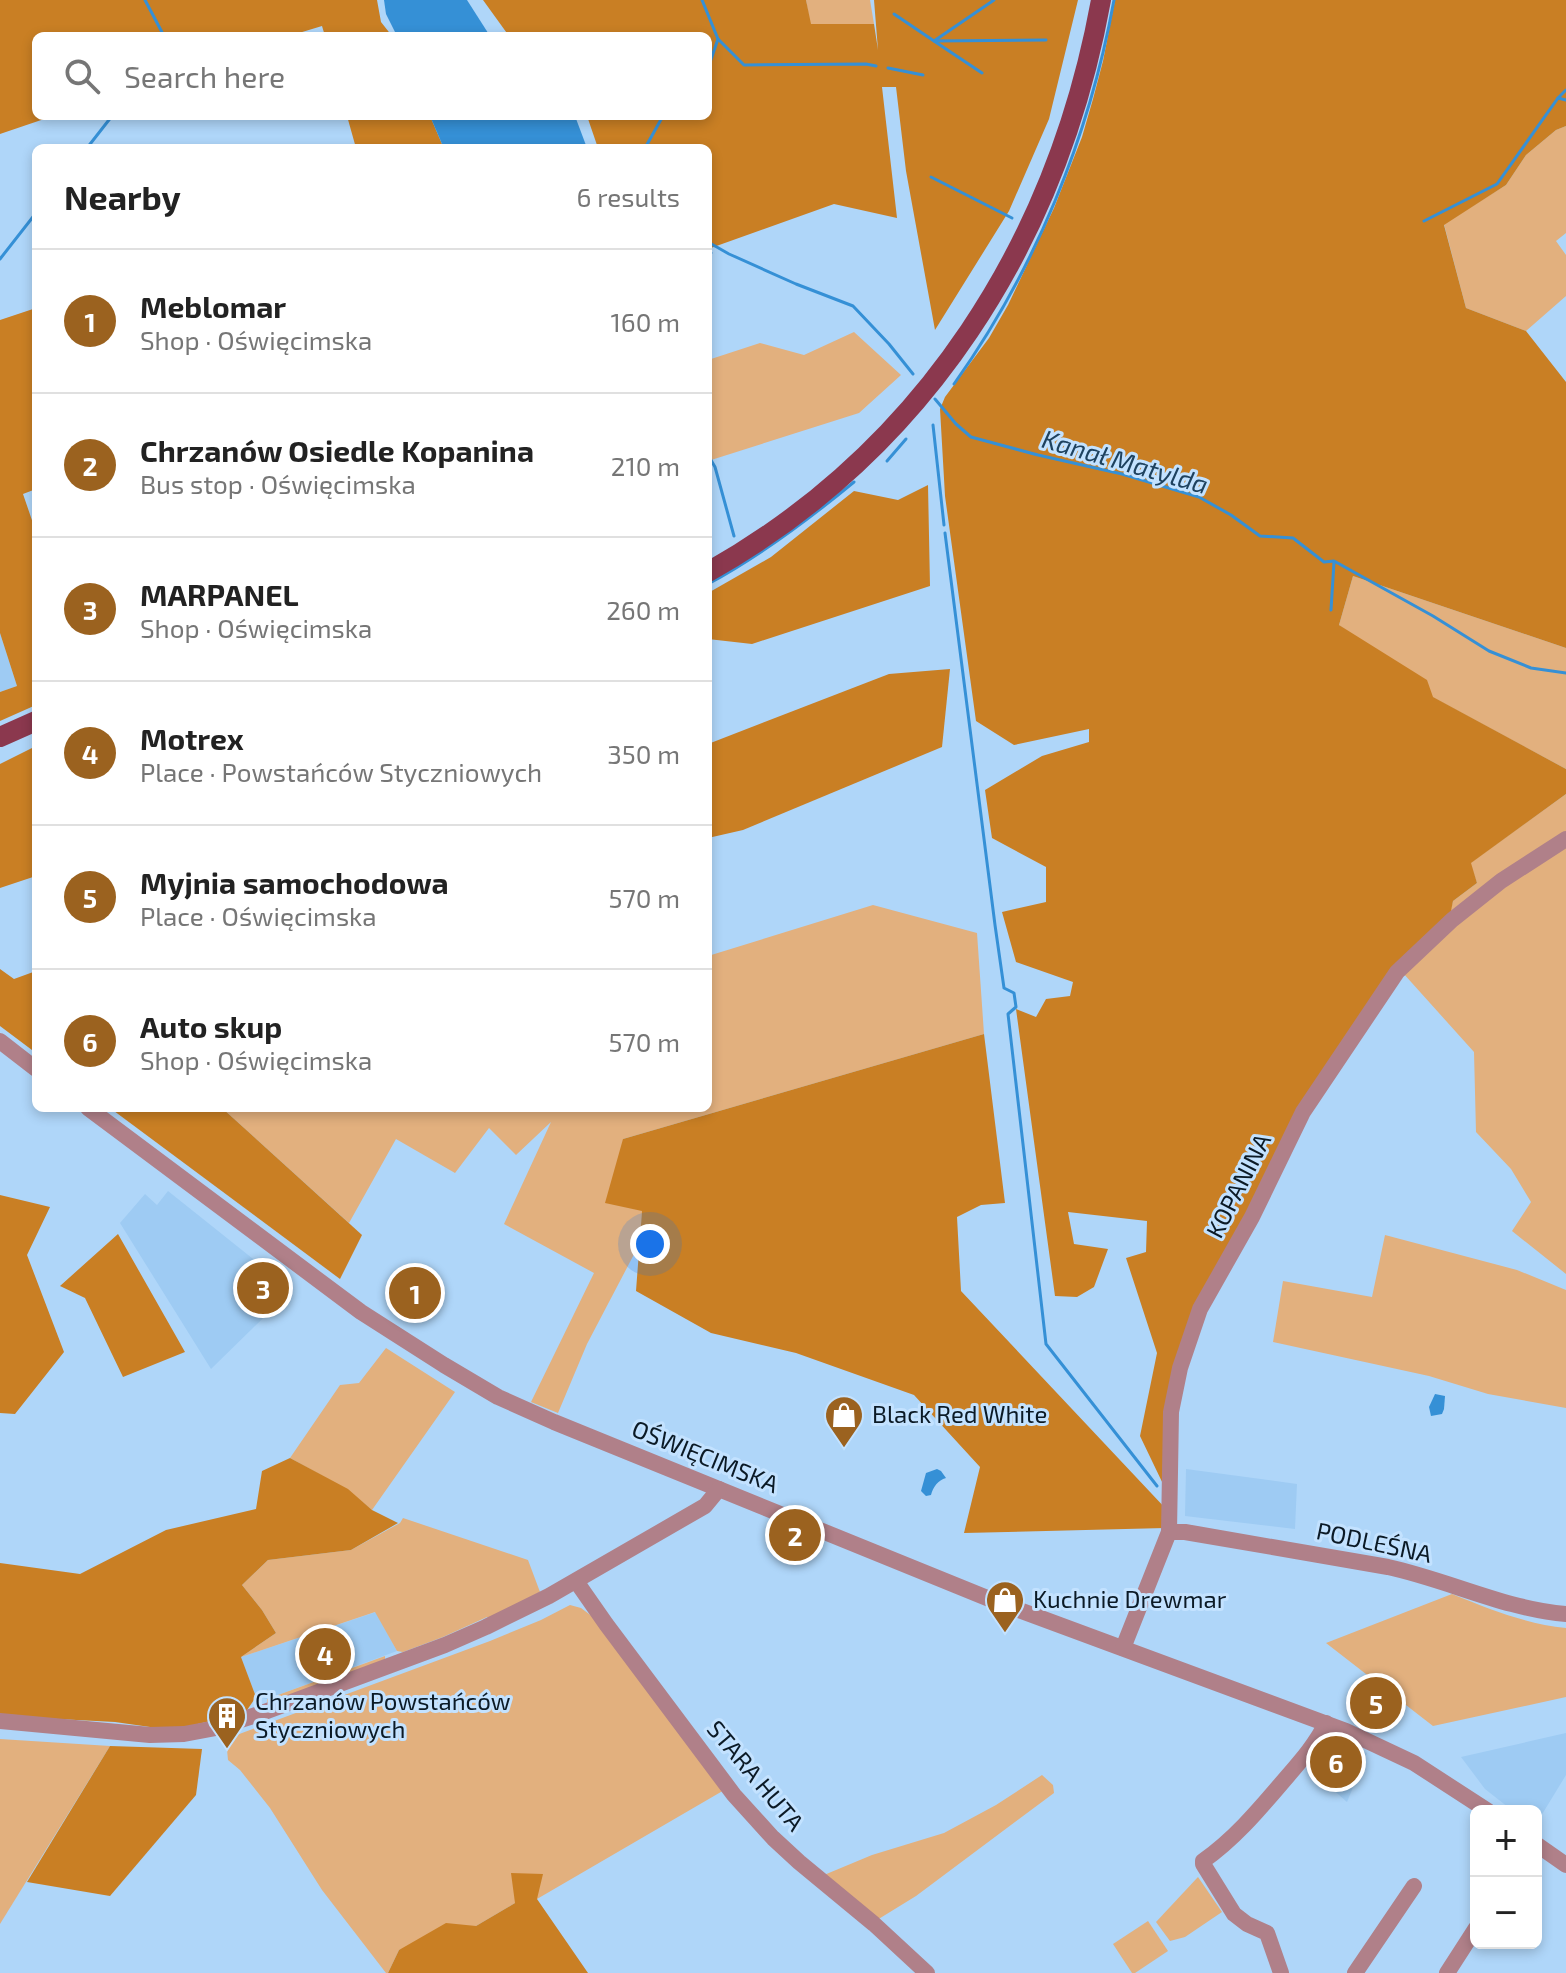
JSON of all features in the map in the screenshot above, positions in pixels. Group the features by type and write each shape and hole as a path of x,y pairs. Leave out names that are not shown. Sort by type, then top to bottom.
{"main road":[{"path":"712,570 761,540 859,461 913,405 972,328 1026,236 1068,133 1101,0"},
{"path":"0,737 32,723"}],"street":[{"name":"KOPANINA","path":"1123,1648 1169,1532 1171,1412 1180,1368 1200,1309 1252,1217 1303,1112 1397,972 1452,920 1494,886 1566,839"},
{"path":"0,1041 32,1066"},
{"name":"OŚWIĘCIMSKA","path":"93,1112 340,1298 498,1397 992,1600 1326,1723 1414,1763 1479,1805"},
{"path":"0,1721 150,1735 184,1734 216,1728 445,1645 499,1621 576,1581 705,1506 719,1489"},
{"name":"PODLEŚNA","path":"1169,1532 1185,1532 1388,1567 1531,1609 1566,1614"},
{"name":"STARA HUTA","path":"576,1581 716,1772 773,1838 927,1973"},
{"path":"1281,1973 1267,1933 1234,1914 1203,1861 1259,1811 1308,1753 1326,1723"},
{"path":"1542,1848 1566,1865"},
{"path":"1355,1973 1414,1886"},
{"path":"1447,1973 1470,1937"}],"shaded area":[{"path":"0,0 377,0 381,22 389,32 324,32 322,26 302,32 32,32 32,120 41,120 0,134"},
{"path":"483,0 806,0 811,24 874,24 878,50 874,0 1078,0 1049,119 1009,211 935,330 906,171 896,87 882,87 897,218 834,204 712,248 712,144 597,144 588,120 712,120 712,32 506,32"},
{"path":"806,0 870,0 874,24 810,24"},
{"path":"1115,0 1566,0 1566,126 1556,130 1526,155 1506,185 1444,225 1466,308 1526,331 1566,382 1566,648 1353,576 1339,625 1427,680 1433,697 1566,769 1566,794 1471,863 1477,883 1453,901 1450,916 1392,968 1194,1309 1164,1486 1140,1436 1157,1353 1126,1258 1146,1252 1147,1221 1068,1212 1074,1244 1108,1249 1094,1287 1077,1297 1055,1296 1016,1009 1036,1017 1046,999 1070,996 1073,982 1016,962 1002,912 1046,902 1046,867 992,838 985,790 1042,756 1089,742 1089,729 1014,745 976,721 945,496 940,409 1008,305 1054,208 1082,137 1103,61"},
{"path":"348,120 432,120 442,144 355,144"},
{"path":"1566,126 1566,233 1556,241 1566,255 1566,296 1526,331 1466,308 1444,224 1506,185 1526,155 1556,130"},
{"path":"32,309 32,491 23,494 32,520 32,707 0,721 0,692 17,686 0,633 0,320"},
{"path":"854,332 901,375 859,413 712,460 712,359 760,343 804,355"},
{"path":"928,485 930,586 752,644 712,639 712,591 771,557 854,491 898,500"},
{"path":"1353,576 1566,648 1566,769 1432,697 1339,625"},
{"path":"0,633 17,686 0,692"},
{"path":"950,669 942,747 743,830 712,837 712,742 889,674"},
{"path":"32,748 32,877 0,888 0,764"},
{"path":"1566,794 1566,1274 1512,1231 1531,1202 1511,1169 1476,1132 1474,1052 1394,963 1449,916 1453,901 1477,883 1470,863"},
{"path":"873,905 977,933 984,1034 623,1139 642,1211 641,1241 587,1344 558,1413 531,1402 594,1273 504,1224 551,1122 516,1155 489,1128 455,1173 396,1139 349,1223 226,1112 712,1112 712,955"},
{"path":"0,969 14,979 32,972 32,1050 0,1026"},
{"path":"984,1034 1005,1203 981,1205 957,1217 961,1291 1167,1510 1165,1528 964,1533 980,1467 914,1395 796,1353 711,1333 636,1291 642,1211 605,1203 623,1139"},
{"path":"115,1112 226,1112 362,1235 340,1279"},
{"path":"168,1191 292,1290 211,1369 120,1223 145,1194 157,1205"},
{"path":"0,1195 50,1207 27,1255 64,1352 15,1414 0,1413"},
{"path":"118,1234 185,1352 123,1377 85,1298 60,1286"},
{"path":"1385,1235 1517,1270 1566,1290 1566,1408 1488,1394 1429,1376 1273,1342 1283,1281 1372,1297"},
{"path":"386,1348 455,1392 372,1510 348,1490 290,1458 340,1385 359,1383"},
{"path":"290,1458 348,1489 372,1510 398,1523 351,1550 268,1560 242,1585 276,1633 241,1657 256,1697 245,1713 185,1727 0,1716 0,1563 80,1574 166,1530 256,1509 262,1471"},
{"path":"1186,1469 1297,1484 1295,1529 1185,1516"},
{"path":"403,1518 528,1560 540,1592 489,1619 487,1617 403,1652 397,1651 375,1612 241,1657 276,1633 242,1585 268,1560 351,1550 400,1523"},
{"path":"1452,1594 1522,1619 1566,1628 1566,1697 1433,1726 1326,1643"},
{"path":"570,1605 581,1608 593,1617 726,1789 537,1899 515,1903 476,1926 399,1950 386,1973 322,1890 270,1808 240,1770 228,1760 226,1739 490,1641"},
{"path":"376,1612 397,1651 267,1699 256,1697 241,1657"},
{"path":"385,1656 385,1664 267,1703 267,1699"},
{"path":"1566,1733 1566,1775 1542,1814 1542,1805 1505,1805 1485,1789 1461,1757"},
{"path":"1325,1737 1367,1753 1347,1802 1307,1763"},
{"path":"0,1739 110,1746 0,1924"},
{"path":"110,1746 202,1749 196,1795 110,1896 27,1882"},
{"path":"1042,1775 1053,1785 1054,1793 916,1896 877,1920 824,1875 872,1855 944,1833"},
{"path":"511,1873 543,1874 537,1899 588,1973 388,1973 399,1950 446,1923 476,1926 515,1903"},
{"path":"1198,1877 1222,1912 1185,1937 1170,1941 1156,1922"},
{"path":"1148,1921 1168,1951 1132,1973 1113,1944"}],"water":[{"path":"384,0 467,0 487,32 395,32 386,14"},
{"path":"432,120 576,120 586,144 442,144"},
{"path":"1435,1394 1445,1396 1444,1409 1442,1414 1431,1416 1429,1407"},
{"path":"937,1469 946,1478 936,1484 931,1495 926,1496 921,1491 926,1473"}],"waterway":[{"path":"145,0 162,32"},
{"name":"Kanał Matylda","path":"702,0 718,39 712,56"},
{"path":"982,73 934,41 994,0"},
{"path":"954,384 1010,295 1055,201 1090,102 1114,0"},
{"path":"894,14 934,41 1046,40"},
{"path":"718,39 744,65 876,66"},
{"path":"888,68 923,75"},
{"path":"1558,98 1566,90"},
{"path":"1424,221 1497,184 1558,98 1566,100"},
{"path":"90,144 109,120"},
{"name":"Kanał Matylda","path":"647,144 661,120"},
{"path":"931,177 1012,218"},
{"path":"0,259 32,218"},
{"name":"Kanał Matylda","path":"712,244 796,284 853,306 913,374"},
{"name":"Kanał Matylda","path":"935,399 971,437 1122,474 1199,497 1260,536 1293,538 1324,562 1334,561 1489,651 1531,668 1566,673"},
{"path":"933,425 944,525"},
{"path":"887,461 906,439"},
{"path":"712,462 734,536"},
{"path":"712,582 783,537 854,482"},
{"path":"945,533 1004,988 1014,993 1016,1007 1008,1014 1046,1344 1157,1486"},
{"path":"1331,610 1334,562"}],"place":[{"name":"MARPANEL","path":"263,1288"},
{"name":"Meblomar","path":"415,1293"},
{"name":"Black Red White","path":"844,1449"},
{"name":"Chrzanów Osiedle Kopanina","path":"795,1535"},
{"name":"Kuchnie Drewmar","path":"1005,1634"},
{"name":"Motrex","path":"325,1654"},
{"name":"Myjnia samochodowa","path":"1376,1703"},
{"name":"Chrzanów Powstańców Styczniowych","path":"227,1750"},
{"name":"Auto skup","path":"1336,1762"}]}
